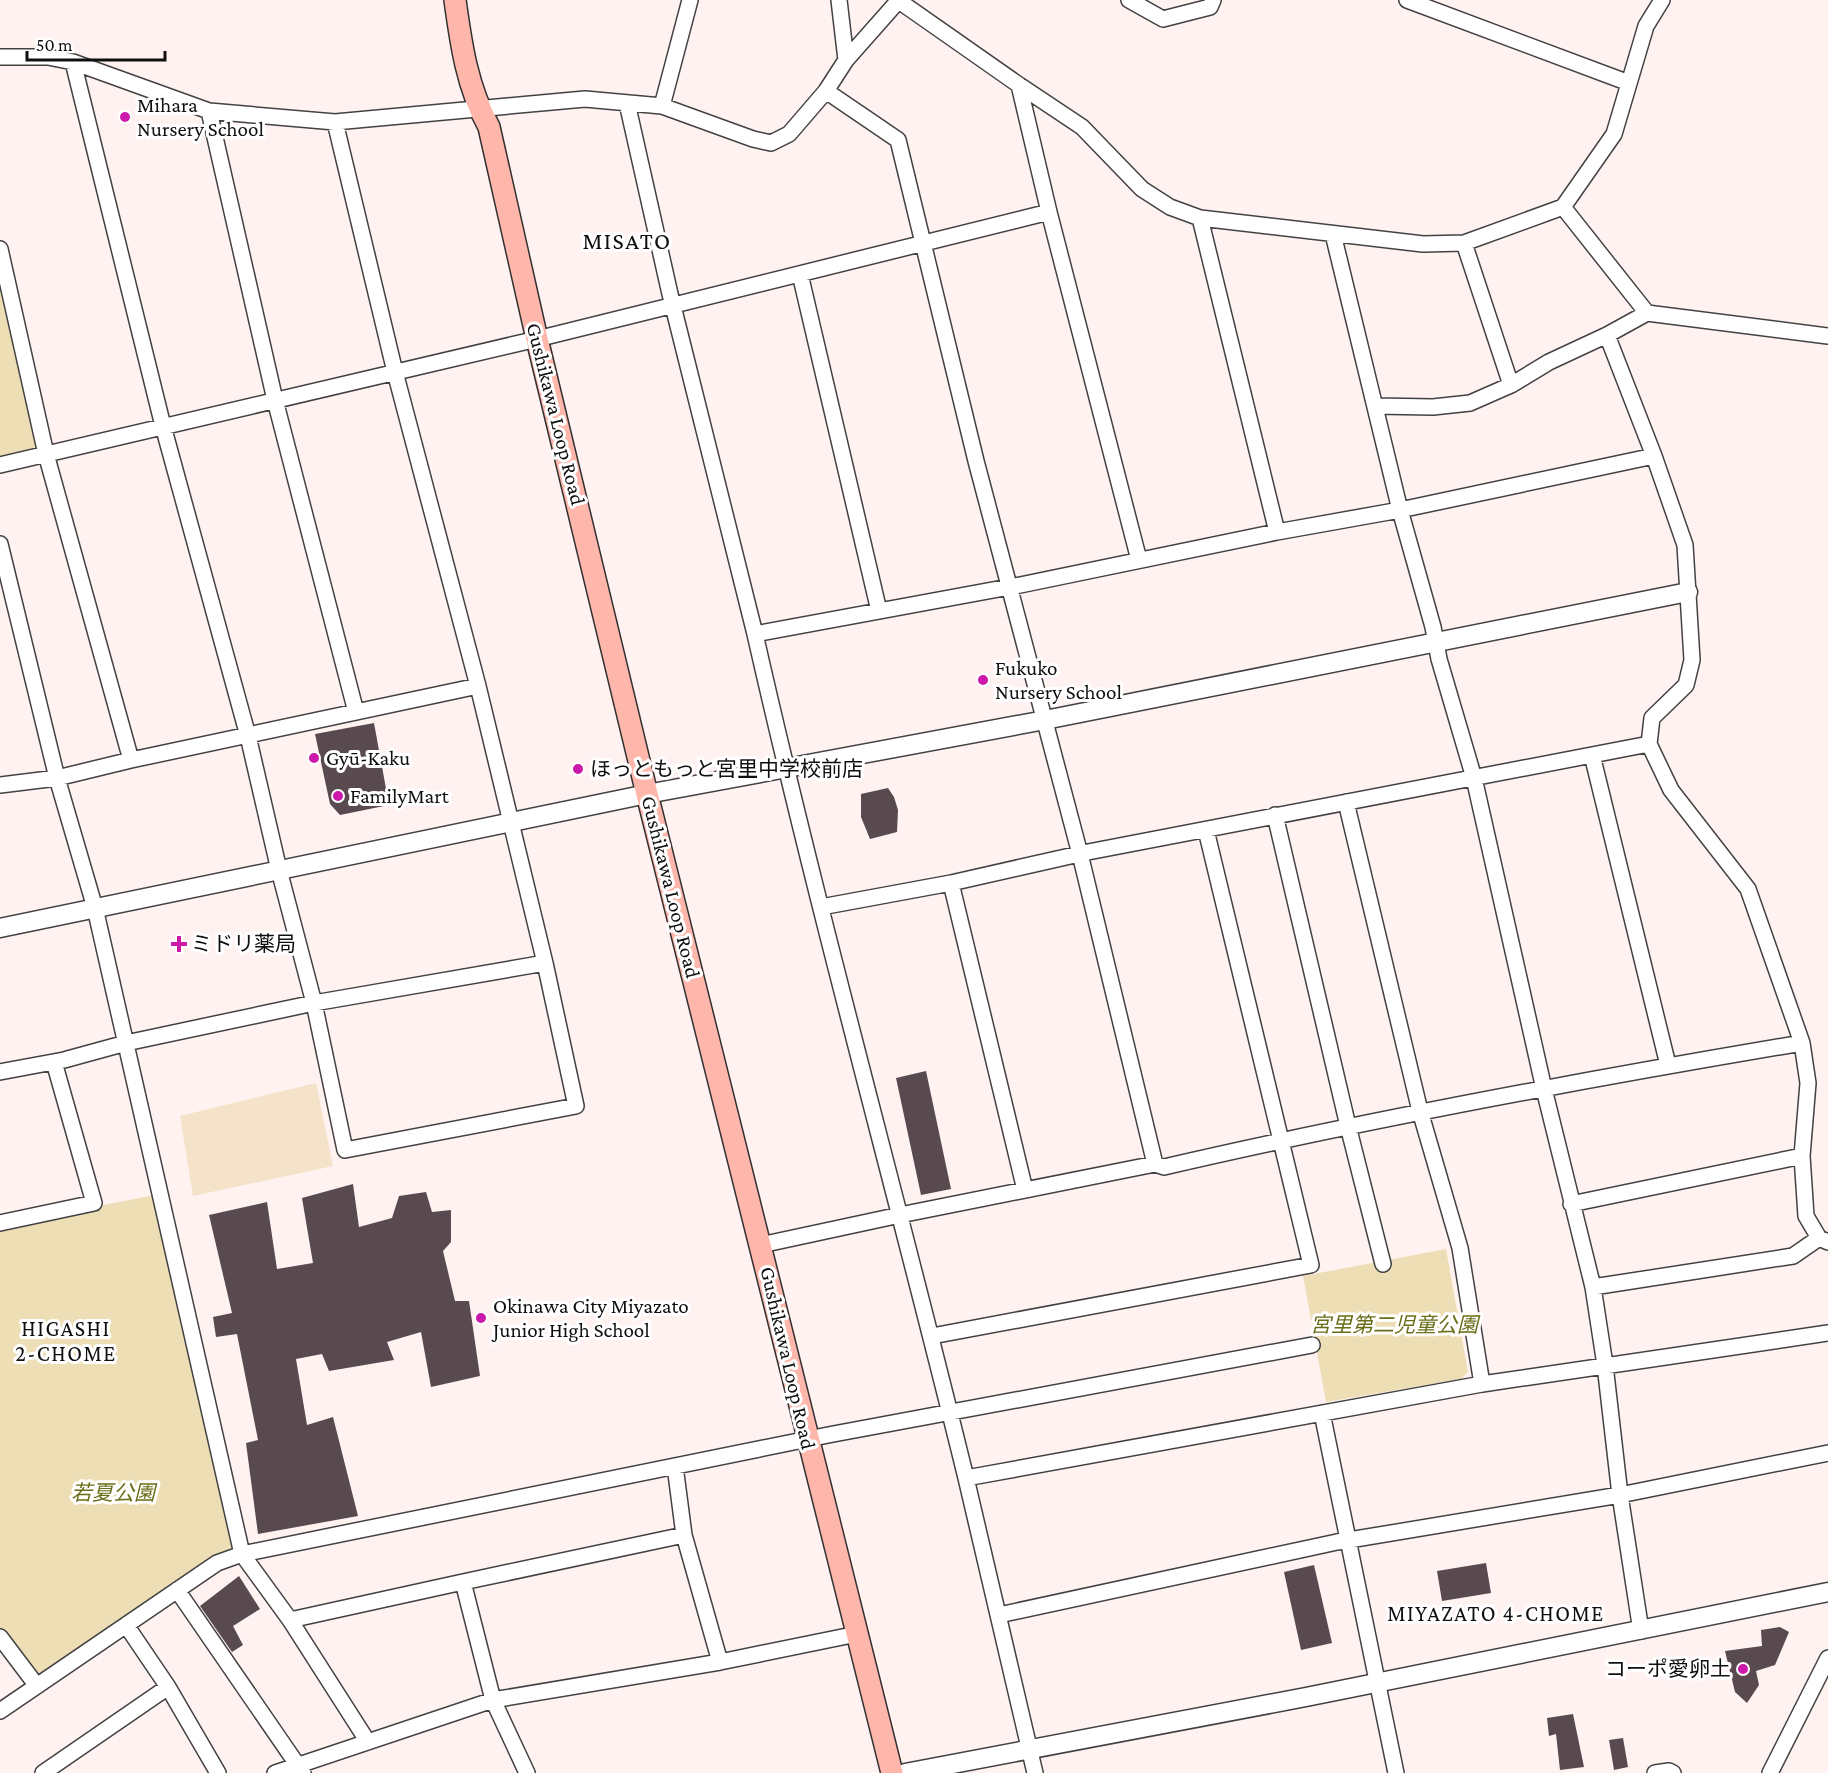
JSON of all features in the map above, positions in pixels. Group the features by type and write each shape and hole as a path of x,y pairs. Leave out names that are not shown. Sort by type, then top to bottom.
{"main road":[{"name":"Gushikawa Loop Road","path":"455,0 470,84 478,108 489,127 537,339 647,794 892,1773"}],"street":[{"path":"662,106 690,0"},
{"path":"839,0 846,60"},
{"path":"0,57 48,57 74,62 209,111 335,122 585,99 662,106 753,139 771,143 789,134 826,91 846,60 899,0 1082,127 1142,189 1170,207 1200,218 1423,244 1464,243 1563,207 1614,134 1646,26 1662,0"},
{"path":"1129,0 1163,19 1210,7 1213,0"},
{"path":"1407,0 1629,83"},
{"path":"74,62 163,426 248,736 279,870 314,1003 345,1150 576,1106 546,963 478,686 395,372 335,122"},
{"path":"1019,85 1049,212 1139,560"},
{"path":"826,91 898,140 1009,587 1080,854 1155,1164"},
{"path":"627,103 673,304 786,769 932,1336 1035,1773"},
{"path":"209,111 276,400 356,712"},
{"path":"1563,207 1647,313"},
{"path":"0,465 537,339 1049,212"},
{"path":"1200,218 1277,532"},
{"path":"1333,234 1400,510 1439,659 1474,778 1544,1089 1593,1287 1605,1365 1620,1495 1641,1631"},
{"path":"1464,243 1511,385"},
{"path":"0,249 45,454 131,760"},
{"path":"800,274 879,611"},
{"path":"1375,406 1433,407 1470,403 1511,385 1550,362 1647,313 1828,336"},
{"path":"1593,1287 1793,1256 1824,1240 1806,1216 1802,1156 1808,1083 1802,1043 1748,889 1671,790 1649,744 1652,718 1686,685 1692,660 1686,545 1607,335"},
{"path":"755,634 1400,510 1654,456"},
{"path":"0,544 57,778 95,908 242,1554 290,1620 368,1742"},
{"path":"0,928 647,794 1044,720 1688,591"},
{"path":"0,785 57,778 478,686"},
{"path":"821,907 951,883 1080,854 1275,815 1649,744"},
{"path":"1592,755 1668,1065"},
{"path":"1346,802 1420,1111 1460,1248 1482,1384"},
{"path":"1275,815 1383,1264"},
{"path":"932,1336 1311,1265 1206,830"},
{"path":"951,883 1024,1190"},
{"path":"0,1072 54,1062 126,1043 314,1003 546,963"},
{"path":"761,1245 1155,1164 1164,1167 1420,1111 1668,1065 1802,1043"},
{"path":"0,1223 94,1203 54,1062"},
{"path":"1571,1204 1802,1156"},
{"path":"966,1478 1482,1384 1828,1333"},
{"path":"0,1711 217,1563 242,1554 807,1439 1312,1345"},
{"path":"1322,1413 1396,1773"},
{"path":"999,1615 1347,1540 1620,1495 1828,1453"},
{"path":"675,1466 684,1535 720,1662"},
{"path":"290,1620 684,1535"},
{"path":"463,1582 493,1700 527,1773"},
{"path":"177,1590 301,1769"},
{"path":"904,1773 1641,1631 1828,1592"},
{"path":"126,1625 168,1687 218,1773"},
{"path":"274,1773 301,1769 368,1742 493,1700 720,1662 857,1634"},
{"path":"0,1637 37,1686"},
{"path":"1770,1773 1828,1658"},
{"path":"43,1773 168,1687"},
{"path":"1655,1773 1669,1771 1673,1773"}],"green space":[{"path":"8,287 46,454 0,465 0,289"},
{"name":"若夏公園","path":"160,1194 242,1554 37,1686 0,1637 0,1225"},
{"name":"宮里第二児童公園","path":"1446,1249 1468,1372 1461,1379 1326,1402 1303,1276"}],"shaded area":[{"path":"316,1083 333,1166 193,1196 180,1116"}],"building":[{"path":"374,723 389,805 340,815 330,804 315,734"},
{"path":"888,788 898,810 897,832 870,839 861,817 861,794"},
{"path":"926,1071 951,1189 921,1195 896,1078"},
{"path":"353,1184 359,1227 392,1218 399,1196 426,1192 432,1212 451,1210 451,1242 443,1251 455,1301 469,1301 480,1376 431,1387 421,1332 387,1342 394,1360 329,1371 322,1354 296,1359 307,1425 333,1417 358,1516 258,1534 246,1443 258,1440 237,1334 216,1337 213,1317 232,1313 209,1215 267,1202 277,1269 313,1263 302,1198"},
{"path":"1486,1563 1491,1593 1442,1601 1437,1571"},
{"path":"1314,1565 1332,1643 1301,1650 1284,1572"},
{"path":"239,1576 260,1609 233,1626 243,1645 232,1652 200,1606"},
{"path":"1780,1627 1789,1632 1775,1665 1756,1671 1759,1685 1747,1703 1735,1692 1725,1651 1762,1646 1761,1630"},
{"path":"1573,1714 1584,1767 1560,1770 1556,1734 1549,1736 1547,1718"},
{"path":"1623,1738 1628,1767 1614,1770 1609,1740"}],"place":[{"name":"Mihara Nursery School","path":"125,117"},
{"name":"Fukuko Nursery School","path":"983,680"},
{"name":"Gyū-Kaku","path":"314,758"},
{"name":"ほっともっと宮里中学校前店","path":"578,769"},
{"name":"FamilyMart","path":"338,796"},
{"name":"ミドリ薬局","path":"179,944"},
{"name":"Okinawa City Miyazato Junior High School","path":"481,1318"},
{"name":"コーポ愛卵土","path":"1743,1669"}],"district":[{"name":"MISATO","path":"627,241"},
{"name":"HIGASHI 2-CHOME","path":"66,1340"},
{"name":"MIYAZATO 4-CHOME","path":"1496,1613"}]}
